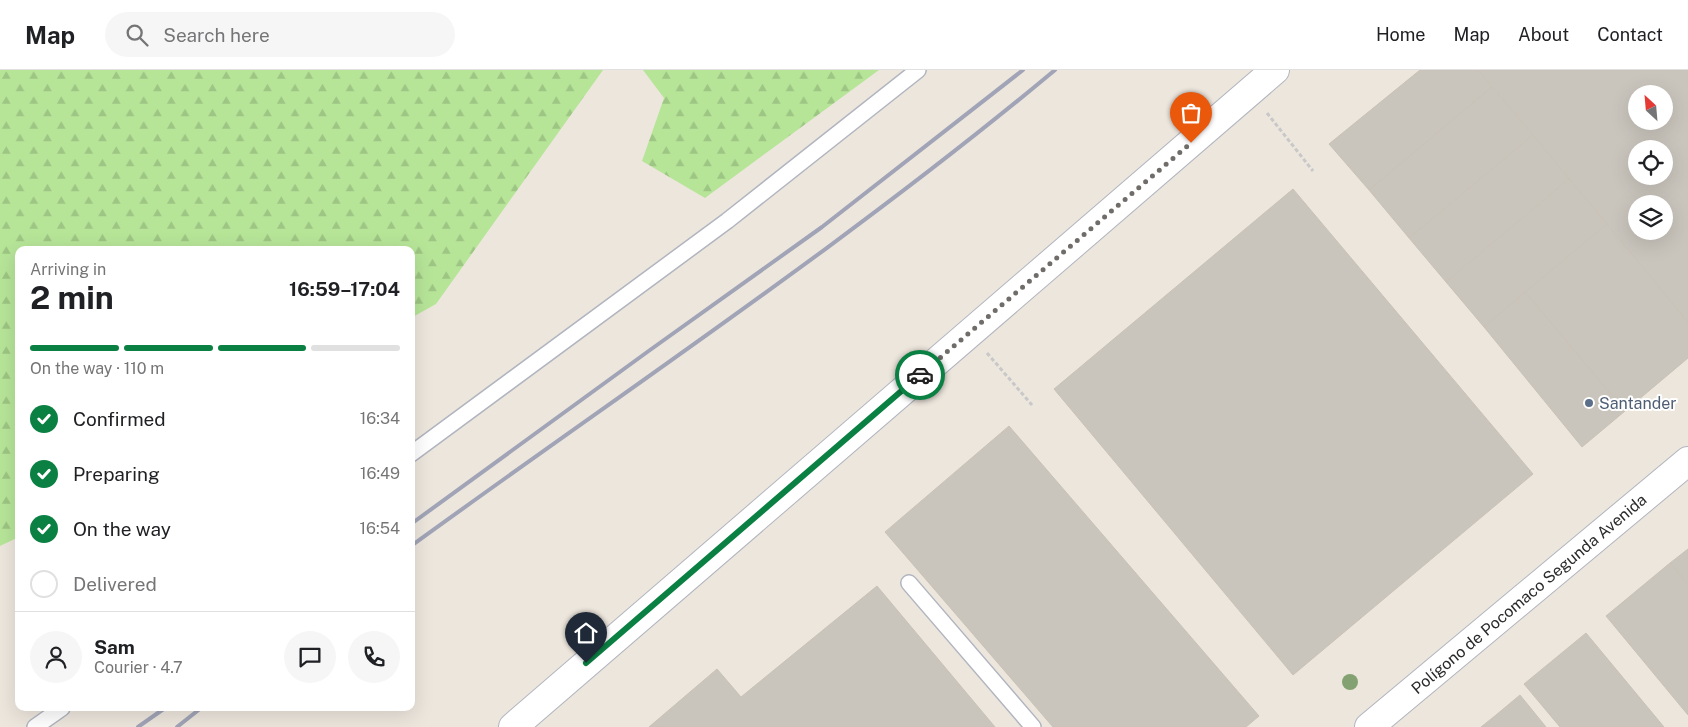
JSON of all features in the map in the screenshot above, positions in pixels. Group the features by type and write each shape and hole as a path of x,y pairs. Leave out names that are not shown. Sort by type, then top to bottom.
{"street":[{"path":"513,727 1275,70"},
{"name":"Polígono de Pocomaco Segunda Avenida","path":"1369,727 1688,461"}],"lane":[{"path":"415,451 727,221 918,70"},
{"path":"909,583 1032,727"},
{"path":"35,727 58,711"}],"path":[{"path":"1250,92 1313,171"},
{"path":"969,333 1032,405"}],"green space":[{"path":"0,70 603,70 436,304 415,316 415,246 15,246 15,539 0,546"},
{"path":"643,70 879,70 705,198 642,161 664,98"}],"building":[{"path":"1420,70 1478,70 1492,87 1369,190 1329,144"},
{"path":"1478,70 1688,70 1688,322 1533,135"},
{"path":"1492,87 1533,135 1409,238 1369,190"},
{"path":"1533,135 1569,179 1446,282 1409,238"},
{"path":"1569,179 1607,224 1484,327 1446,282"},
{"path":"1293,189 1533,474 1293,675 1054,389"},
{"path":"1607,224 1688,322 1688,358 1625,411 1525,292"},
{"path":"1525,292 1625,411 1582,447 1484,327"},
{"path":"1009,426 1259,716 1246,727 1053,727 885,532"},
{"path":"1688,549 1688,584 1670,563"},
{"path":"1670,563 1688,584 1688,715 1606,616"},
{"path":"877,586 995,727 649,727 717,669 741,697"},
{"path":"1586,633 1664,727 1560,727 1524,684"},
{"path":"1520,695 1546,727 1481,727 1496,715"}],"railway":[{"path":"415,521 822,227 1023,70"},
{"path":"415,543 818,254 977,133 1055,70"},
{"path":"138,727 161,711"},
{"path":"177,727 197,711"}],"way so far":[{"path":"920,375 1191,143"}],"place":[{"name":"Santander","path":"1589,403"}],"route":[{"path":"586,663 920,375"}]}
